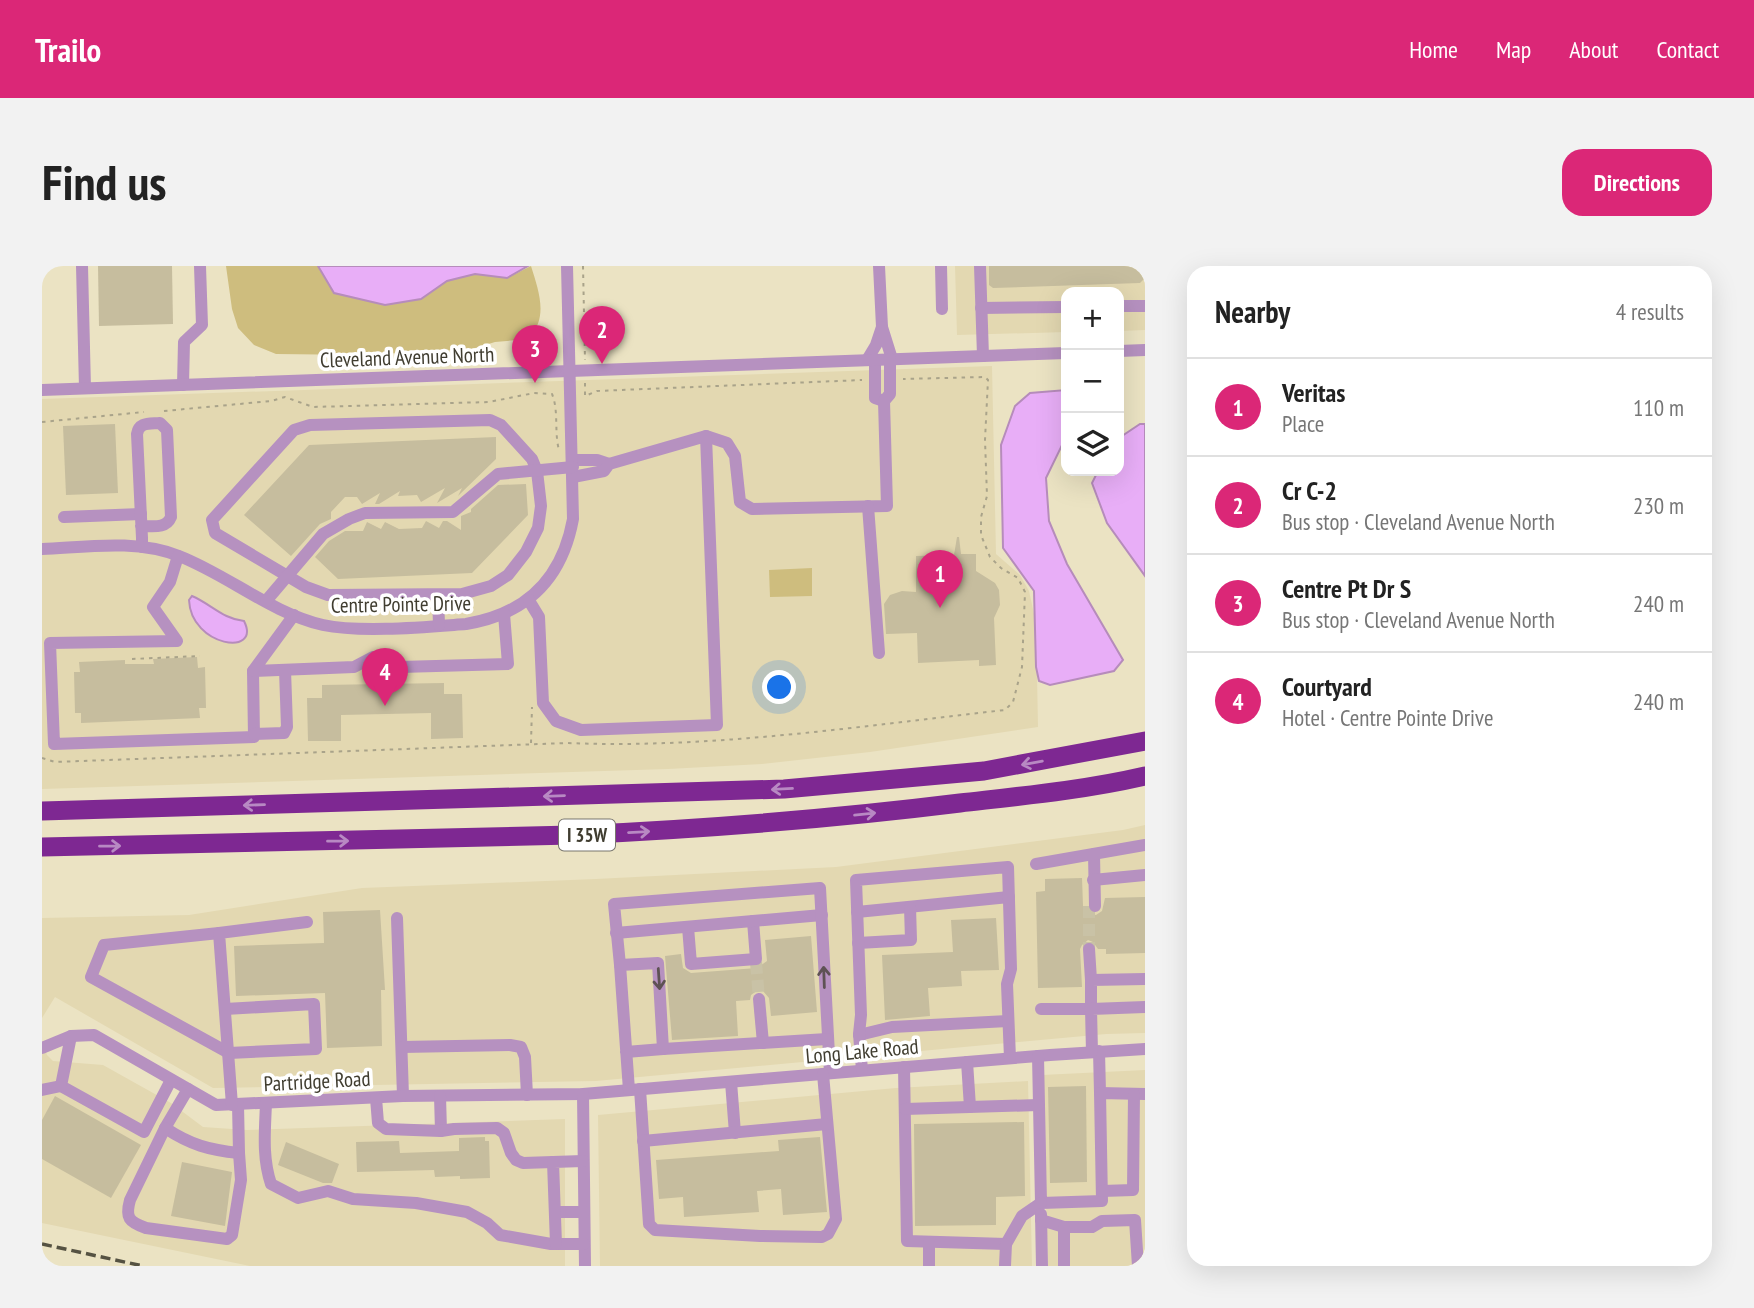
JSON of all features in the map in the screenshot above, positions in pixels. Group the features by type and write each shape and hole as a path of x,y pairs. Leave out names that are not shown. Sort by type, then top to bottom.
{"highway":[{"path":"1100,751 1145,736"},
{"name":"I 35W","path":"42,811 760,790 882,782 984,771 1145,741"},
{"name":"I 35W","path":"42,847 656,831 907,810 1140,778"}],"street":[{"path":"82,266 85,388"},
{"path":"183,385 184,342 202,325 200,266"},
{"name":"Centre Pointe Drive","path":"42,549 142,547 178,556 294,615 323,625 343,628 466,624 504,614 528,599 547,582 566,551 573,519 567,266"},
{"path":"266,601 323,534 365,513 453,512 498,474 570,468 604,471 609,464 706,436 727,443 735,456 740,502 752,509 887,506 884,401 890,394 891,359 882,327 880,266"},
{"path":"941,266 942,309"},
{"path":"980,266 983,356"},
{"path":"1124,306 1145,306"},
{"path":"981,308 1061,307"},
{"path":"882,327 871,360 875,398 884,401"},
{"path":"1124,351 1145,350"},
{"name":"Cleveland Avenue North","path":"42,390 1061,353"},
{"path":"490,420 501,425 532,459 537,471 541,506 538,528 526,552 508,575 491,586 462,594 328,595 306,587 215,533 212,520 294,430 310,425 490,420"},
{"path":"64,517 141,520 163,526 171,517 167,430 160,423 144,424 137,431 141,520 142,547"},
{"path":"528,599 539,617 542,703 556,721 581,730 716,725 706,436"},
{"path":"868,506 879,653"},
{"path":"178,556 170,582 153,607 177,641 50,643 54,744 254,737 253,671 294,615"},
{"path":"438,595 439,625"},
{"path":"253,671 354,667 373,657 382,657 400,667 508,664 504,614"},
{"path":"254,734 284,733 287,727 285,670"},
{"path":"1036,864 1145,845"},
{"path":"1092,906 1088,889 1093,880 1094,854"},
{"path":"862,1070 856,880 1008,867 1011,969 1007,984 1010,1058"},
{"path":"1093,880 1145,875"},
{"path":"820,888 827,1039 827,1124 836,1219 828,1234 822,1237 760,1236 655,1230 649,1224 643,1141 626,1052 617,933 614,904 820,888"},
{"path":"857,912 1009,897"},
{"path":"858,943 911,940 910,907"},
{"path":"617,933 822,915"},
{"path":"397,918 403,1096"},
{"path":"688,927 691,964 756,961 753,921"},
{"path":"225,1009 314,1004 316,1049 229,1053 90,976 104,945 307,922"},
{"path":"188,1089 130,1200 127,1211 135,1224 146,1228 228,1239 232,1235 242,1180 219,933"},
{"path":"1006,1266 1006,1244 1022,1216 1041,1203 1102,1201 1100,1093 1091,1009 1092,949"},
{"path":"620,965 658,963 663,1049"},
{"path":"1093,980 1145,979"},
{"path":"759,999 762,1043"},
{"path":"1041,1009 1145,1007"},
{"path":"859,1035 892,1027 1008,1021"},
{"name":"Partridge Road","path":"71,1036 94,1035 216,1105 403,1096 583,1094"},
{"path":"42,1048 71,1036"},
{"path":"61,1086 71,1036"},
{"path":"626,1052 827,1039"},
{"path":"402,1047 521,1047 525,1057 527,1095"},
{"name":"Long Lake Road","path":"583,1094 1145,1049"},
{"path":"1038,1056 1042,1266"},
{"path":"967,1062 970,1107"},
{"path":"904,1067 907,1241 1006,1244"},
{"path":"42,1090 61,1086 144,1132 171,1080"},
{"path":"731,1082 735,1133"},
{"path":"1100,1093 1139,1094 1133,1190 1102,1191"},
{"path":"583,1094 585,1266"},
{"path":"440,1096 441,1131"},
{"path":"376,1098 378,1123 386,1129 441,1131 497,1128 504,1133 516,1160 523,1163 583,1161"},
{"path":"266,1103 264,1151 271,1184 298,1198 328,1191 353,1199 416,1203 467,1212 487,1223 500,1235 556,1244 584,1244"},
{"path":"905,1109 1038,1105"},
{"path":"643,1141 827,1124"},
{"path":"166,1128 186,1142 211,1150 239,1153"},
{"path":"553,1162 556,1244"},
{"path":"555,1212 584,1212"},
{"path":"1041,1220 1064,1227 1093,1227 1102,1221 1135,1220 1138,1266"},
{"path":"1064,1227 1064,1266"},
{"path":"929,1242 929,1266"}],"path":[{"path":"583,266 585,351"},
{"path":"42,758 55,762 567,743 626,745 833,731 1005,710 1013,702 1022,667 1025,592 1018,578 1001,568 990,557 981,535 981,517 987,496 985,440 988,380 985,377 890,379"},
{"path":"585,396 597,391 875,380"},
{"path":"157,411 200,409 285,397 313,407 489,401 534,393 552,394 555,432 570,468"},
{"path":"42,422 145,412"},
{"path":"132,659 200,656"}],"shaded area":[{"path":"226,266 318,266 334,293 385,305 421,299 447,281 475,274 507,278 531,266 539,295 540,314 528,339 495,342 472,349 364,355 276,354 254,345 238,328 232,309"},
{"path":"318,266 528,266 507,278 475,274 447,281 421,299 385,305 334,293"},
{"path":"955,266 1145,266 1145,330 1124,331 1124,287 1061,287 1061,332 957,335"},
{"path":"992,366 996,554 1020,575 1029,591 1036,623 1038,727 870,752 762,764 42,789 42,399"},
{"path":"1061,390 1061,447 1046,478 1049,521 1067,564 1123,660 1114,671 1050,685 1039,681 1036,667 1034,591 1003,548 1001,445 1015,406 1030,393"},
{"path":"1140,424 1145,424 1145,576 1107,523 1092,483 1096,476 1124,476 1124,435"},
{"path":"812,568 812,596 770,597 769,570"},
{"path":"192,596 223,614 244,621 247,632 243,640 235,643 224,642 201,628 193,616 189,600"},
{"path":"1145,825 1145,1033 1106,1034 596,1081 213,1088 55,997 42,1018 42,918 189,915 362,888 836,867"},
{"path":"42,1041 47,1055 53,1061 103,1065 171,1103 203,1127 247,1130 565,1119 565,1266 250,1266 42,1223"},
{"path":"1145,1070 1145,1266 1048,1266 1042,1075"},
{"path":"1028,1081 1032,1266 600,1266 598,1115 896,1088"}],"building":[{"path":"98,266 172,266 173,324 99,326"},
{"path":"989,266 1145,266 1145,278 1140,283 993,288 989,285"},
{"path":"115,424 118,493 66,495 63,426"},
{"path":"496,437 496,459 458,496 462,488 437,503 445,488 421,502 417,495 398,496 400,491 379,504 375,504 380,493 362,504 357,497 345,497 331,512 331,519 320,524 291,556 244,515 309,445"},
{"path":"526,484 528,515 472,573 338,579 315,557 329,541 345,531 363,531 367,522 381,529 385,522 399,529 422,528 426,521 439,528 443,521 447,521 461,530 461,516 471,512 471,509 498,485"},
{"path":"957,537 961,554 976,554 976,571 995,583 999,590 1000,605 994,618 996,665 979,666 979,660 918,663 917,633 886,634 884,604 890,595 902,591 916,592 916,556 954,555"},
{"path":"197,657 198,668 205,667 206,708 199,708 200,718 81,723 81,713 75,713 74,672 80,672 79,662 125,660 125,664 154,664 153,659"},
{"path":"444,683 444,694 462,694 463,738 431,739 431,713 341,715 341,741 308,741 307,698 322,698 322,685"},
{"path":"1082,878 1083,906 1086,906 1091,914 1096,915 1102,911 1105,898 1145,897 1145,953 1106,954 1106,949 1098,949 1088,940 1080,949 1082,987 1038,988 1036,892 1045,891 1045,879"},
{"path":"380,910 385,990 381,990 382,1046 327,1048 325,993 236,996 234,946 324,943 323,912"},
{"path":"996,918 999,970 961,971 962,986 928,988 930,1016 885,1020 882,955 953,952 951,920"},
{"path":"811,936 817,1012 771,1016 769,998 763,991 758,990 751,995 750,1000 736,1001 738,1036 672,1040 665,956 681,954 683,968 691,973 757,968 767,961 765,940"},
{"path":"1086,1086 1087,1182 1050,1183 1048,1087"},
{"path":"55,1096 141,1145 111,1198 42,1159 42,1120"},
{"path":"1024,1122 1025,1196 996,1197 996,1225 915,1226 914,1124"},
{"path":"485,1137 485,1141 489,1141 490,1178 435,1177 434,1170 357,1172 356,1142 399,1141 400,1153 459,1151 459,1138"},
{"path":"820,1137 827,1212 783,1215 781,1189 757,1191 759,1212 684,1217 683,1197 659,1199 656,1160 779,1151 778,1140"},
{"path":"286,1142 339,1164 332,1183 323,1183 278,1165"},
{"path":"182,1162 232,1172 225,1226 171,1216"}],"tunnel":[{"path":"1089,906 1089,949"},
{"path":"756,962 759,999"}],"railway":[{"path":"42,1244 143,1266"}],"place":[{"name":"Cr C-2","path":"602,364"},
{"name":"Centre Pt Dr S","path":"535,383"},
{"name":"Veritas","path":"940,608"},
{"name":"Courtyard","path":"385,706"}]}
